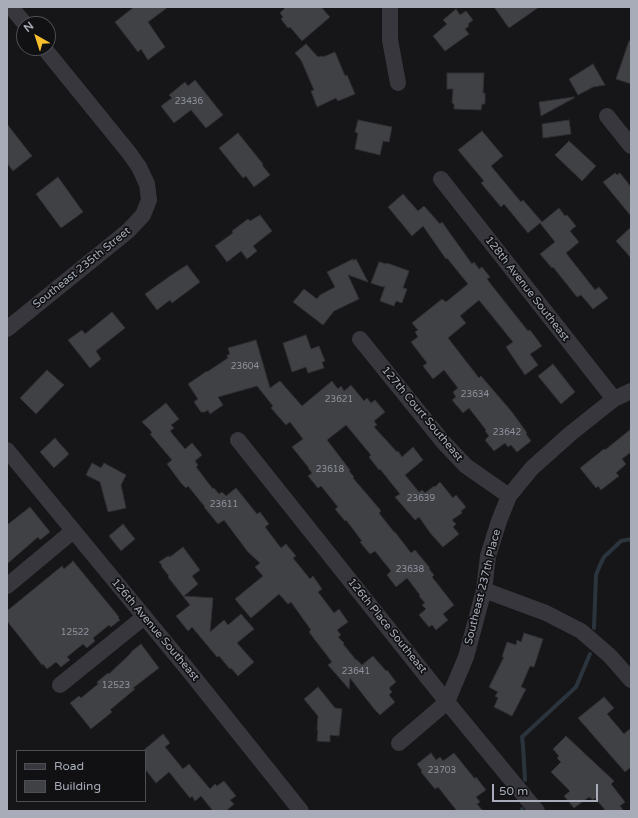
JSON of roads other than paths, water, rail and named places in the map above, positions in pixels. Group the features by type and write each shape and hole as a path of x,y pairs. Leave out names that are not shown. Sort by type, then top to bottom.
{"street":[{"path":"11,7 18,16"},
{"path":"390,7 390,40 398,83"},
{"name":"Southeast 235th Street","path":"7,329 128,231 143,215 149,200 147,184 130,154 50,56"},
{"path":"607,116 631,146"},
{"name":"128th Avenue Southeast","path":"441,179 614,399"},
{"name":"127th Court Southeast","path":"360,339 444,443 466,466 509,496"},
{"name":"Southeast 237th Place","path":"399,743 447,702 466,657 484,590 488,556 509,496 532,468 570,434 614,399 631,391"},
{"name":"126th Place Southeast","path":"238,440 447,702 537,811"},
{"name":"126th Avenue Southeast","path":"7,450 189,670 301,811"},
{"path":"7,586 73,531"},
{"path":"484,590 546,613 581,631 610,656 631,680"},
{"path":"60,685 144,617"}],"waterway":[{"path":"594,628 596,575 600,565 604,557 621,541 631,539"},
{"path":"525,780 522,737 576,687 590,654"}]}
